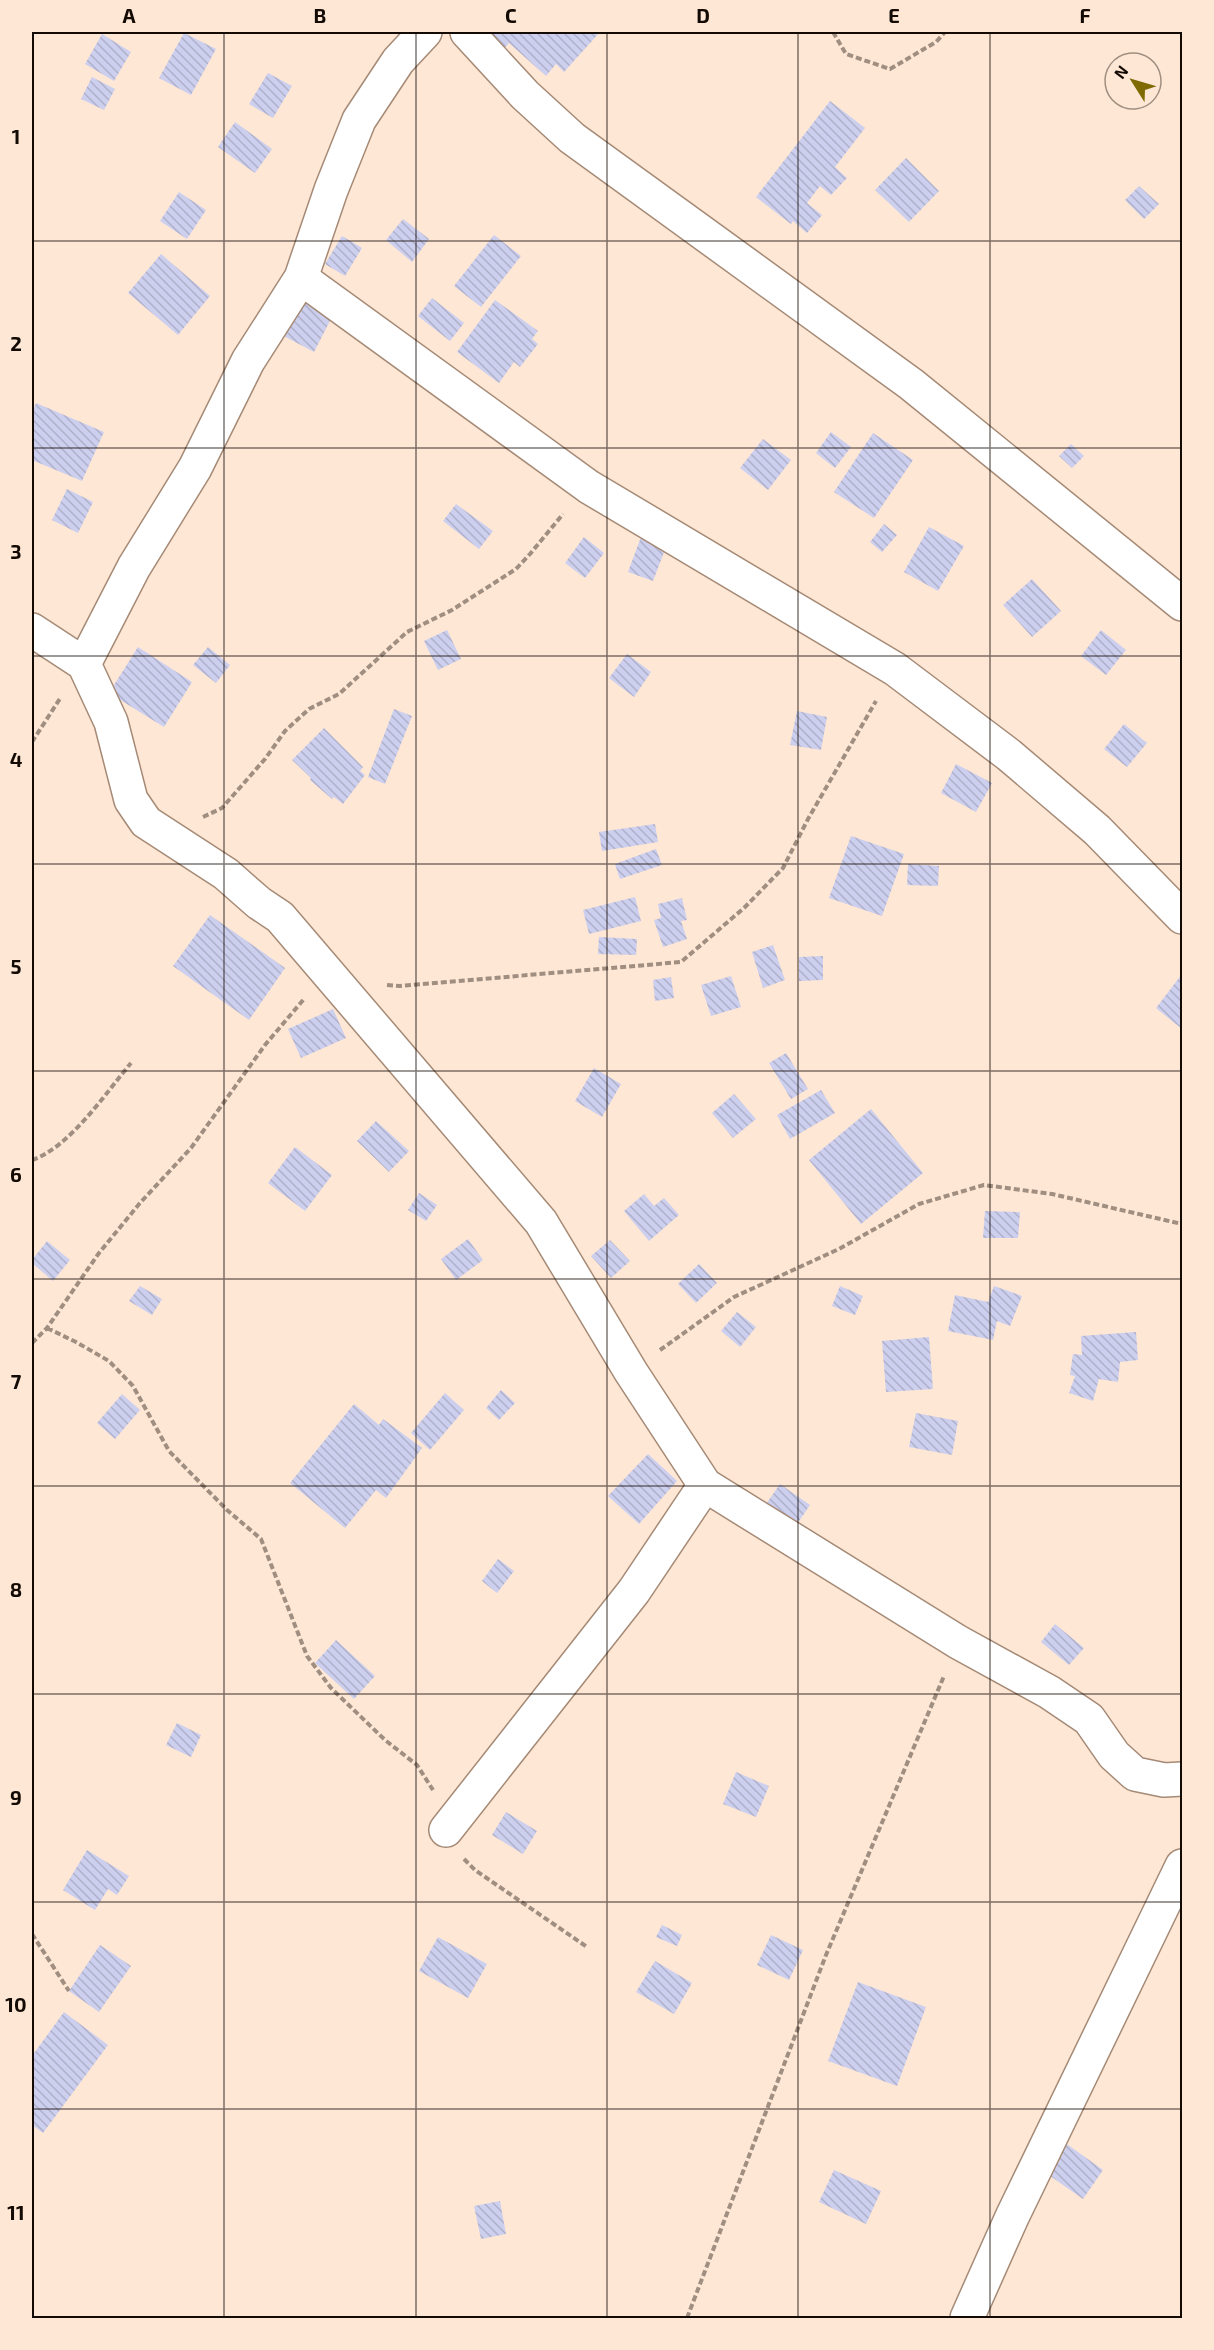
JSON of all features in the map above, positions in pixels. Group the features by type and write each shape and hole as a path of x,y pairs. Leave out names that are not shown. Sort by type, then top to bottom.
{"street":[{"path":"84,664 134,567 195,468 248,361 301,278 331,190 359,120 398,61 425,32"},
{"path":"467,32 525,95 572,138 911,384 1182,604"},
{"path":"301,278 589,488 895,669 1009,755 1097,830 1182,917"},
{"path":"32,630 84,664 111,722 131,800 146,822 226,874 259,903 280,917 541,1222 631,1372 705,1485 958,1642 1049,1692 1089,1719 1114,1755 1134,1774 1164,1780 1182,1779"},
{"path":"446,1830 634,1591 705,1485"},
{"path":"967,2319 1012,2217 1182,1866"}],"path":[{"path":"833,32 846,54 890,69 936,42 945,32"},
{"path":"163,834 222,808 265,759 285,731 309,709 339,694 407,632 452,610 516,569 565,511 589,488"},
{"path":"32,742 84,664"},
{"path":"32,1343 47,1328 99,1253 190,1148 265,1045 300,1002 320,986 334,981 400,986 506,975 681,962 744,908 783,868 808,819 895,669"},
{"path":"32,1160 46,1155 80,1124 131,1063"},
{"path":"631,1372 734,1298 839,1249 920,1204 984,1185 1052,1194 1182,1224"},
{"path":"47,1328 109,1361 133,1386 170,1451 227,1510 261,1539 308,1656 332,1688 385,1740 417,1765 436,1795 446,1830 457,1851 475,1870 587,1947"},
{"path":"687,2319 826,1955 958,1642"},
{"path":"32,1934 69,1991"}],"building":[{"path":"473,32 600,32 564,72 556,64 546,76 509,43 499,54"},
{"path":"184,33 216,49 191,95 159,78"},
{"path":"102,34 131,52 114,81 85,64"},
{"path":"268,73 292,86 273,118 249,104"},
{"path":"92,77 115,89 104,110 81,99"},
{"path":"830,101 865,128 835,167 847,178 831,195 820,186 807,203 822,215 807,233 793,221 791,224 756,197"},
{"path":"235,122 272,149 255,173 218,147"},
{"path":"906,158 939,191 909,222 875,190"},
{"path":"1139,186 1159,204 1144,219 1125,200"},
{"path":"179,192 206,210 187,239 160,221"},
{"path":"403,219 429,239 412,262 386,240"},
{"path":"494,235 521,256 481,307 454,286"},
{"path":"342,236 362,248 345,276 325,264"},
{"path":"161,254 210,296 178,335 128,293"},
{"path":"296,298 332,317 314,352 278,333"},
{"path":"432,298 464,323 450,341 418,316"},
{"path":"495,300 538,331 532,339 538,344 520,367 514,362 499,383 457,352"},
{"path":"36,403 104,432 82,481 32,460 32,413"},
{"path":"831,432 851,447 835,468 816,453"},
{"path":"873,433 913,460 874,518 834,492"},
{"path":"763,439 791,460 768,490 740,468"},
{"path":"1071,444 1084,456 1072,468 1059,456"},
{"path":"67,489 93,502 78,533 52,520"},
{"path":"456,504 493,531 479,549 443,521"},
{"path":"884,524 897,535 882,552 870,542"},
{"path":"929,527 964,546 938,591 904,572"},
{"path":"584,537 604,553 585,578 565,563"},
{"path":"641,537 666,547 653,581 628,572"},
{"path":"1032,579 1061,611 1032,637 1003,605"},
{"path":"447,630 461,659 438,670 424,641"},
{"path":"1101,630 1126,650 1106,675 1081,656"},
{"path":"138,647 192,682 164,727 109,693"},
{"path":"208,647 230,665 216,683 193,665"},
{"path":"627,654 651,672 634,697 609,678"},
{"path":"394,709 412,716 385,784 368,777"},
{"path":"797,711 827,717 821,750 790,745"},
{"path":"1124,724 1147,743 1127,767 1104,749"},
{"path":"324,728 363,767 360,771 365,775 343,804 334,797 332,799 292,760"},
{"path":"956,764 992,783 976,812 941,793"},
{"path":"655,824 658,842 602,851 599,832"},
{"path":"851,836 904,854 882,916 829,898"},
{"path":"656,849 662,865 620,879 615,864"},
{"path":"908,864 939,866 938,886 907,885"},
{"path":"635,897 641,921 589,934 583,910"},
{"path":"682,898 687,920 681,921 687,939 663,947 654,920 661,918 658,904"},
{"path":"210,915 285,968 249,1020 173,966"},
{"path":"599,937 637,939 636,955 598,954"},
{"path":"773,945 785,980 763,988 752,952"},
{"path":"823,956 823,980 799,981 799,957"},
{"path":"1182,974 1182,1029 1156,1008"},
{"path":"731,976 741,1007 711,1016 701,985"},
{"path":"671,977 674,998 655,1001 653,980"},
{"path":"333,1009 346,1038 301,1058 288,1029"},
{"path":"786,1053 808,1089 791,1099 769,1063"},
{"path":"594,1068 621,1084 602,1117 575,1101"},
{"path":"821,1090 835,1113 790,1139 777,1115"},
{"path":"734,1094 756,1119 733,1138 712,1113"},
{"path":"871,1109 923,1173 861,1224 809,1160"},
{"path":"376,1121 409,1151 389,1172 357,1141"},
{"path":"295,1147 332,1175 305,1211 268,1183"},
{"path":"419,1193 437,1205 426,1221 408,1210"},
{"path":"644,1194 654,1206 664,1198 679,1215 649,1241 624,1211"},
{"path":"985,1211 1020,1212 1018,1238 983,1238"},
{"path":"468,1239 483,1260 456,1280 441,1259"},
{"path":"610,1240 630,1261 611,1278 591,1256"},
{"path":"47,1241 70,1260 53,1281 32,1263"},
{"path":"699,1264 717,1283 696,1303 678,1284"},
{"path":"140,1286 162,1299 152,1315 129,1301"},
{"path":"840,1286 863,1296 855,1315 832,1306"},
{"path":"994,1286 1022,1296 1010,1326 997,1321 993,1340 948,1331 955,1295 988,1302"},
{"path":"737,1312 756,1327 740,1347 721,1331"},
{"path":"1136,1332 1138,1360 1120,1362 1118,1382 1099,1379 1093,1401 1069,1393 1075,1376 1070,1375 1073,1354 1082,1355 1081,1336"},
{"path":"929,1337 933,1389 886,1392 882,1341"},
{"path":"501,1390 515,1403 499,1420 486,1408"},
{"path":"445,1393 464,1410 430,1450 411,1433"},
{"path":"122,1394 140,1410 115,1439 97,1423"},
{"path":"354,1404 379,1425 383,1419 422,1448 386,1498 376,1490 345,1528 290,1483"},
{"path":"916,1413 958,1421 952,1455 909,1447"},
{"path":"648,1454 677,1481 639,1524 608,1496"},
{"path":"780,1484 810,1505 795,1527 764,1507"},
{"path":"498,1559 514,1571 497,1593 482,1581"},
{"path":"1055,1624 1084,1648 1069,1665 1041,1642"},
{"path":"336,1640 375,1676 354,1699 315,1663"},
{"path":"177,1723 201,1735 191,1757 166,1745"},
{"path":"736,1772 769,1786 756,1817 723,1804"},
{"path":"506,1812 537,1831 523,1854 492,1835"},
{"path":"87,1850 129,1876 117,1895 108,1889 95,1910 63,1890"},
{"path":"662,1925 682,1935 677,1946 656,1937"},
{"path":"771,1935 803,1950 789,1980 757,1965"},
{"path":"438,1937 487,1964 468,1998 419,1971"},
{"path":"100,1945 131,1966 99,2012 69,1991"},
{"path":"655,1961 692,1983 674,2014 636,1992"},
{"path":"858,1982 926,2007 897,2086 828,2061"},
{"path":"64,2012 108,2045 43,2133 32,2125 32,2056"},
{"path":"1064,2142 1103,2170 1083,2199 1043,2171"},
{"path":"834,2170 881,2191 866,2224 819,2202"},
{"path":"500,2201 506,2234 481,2239 474,2206"}]}
